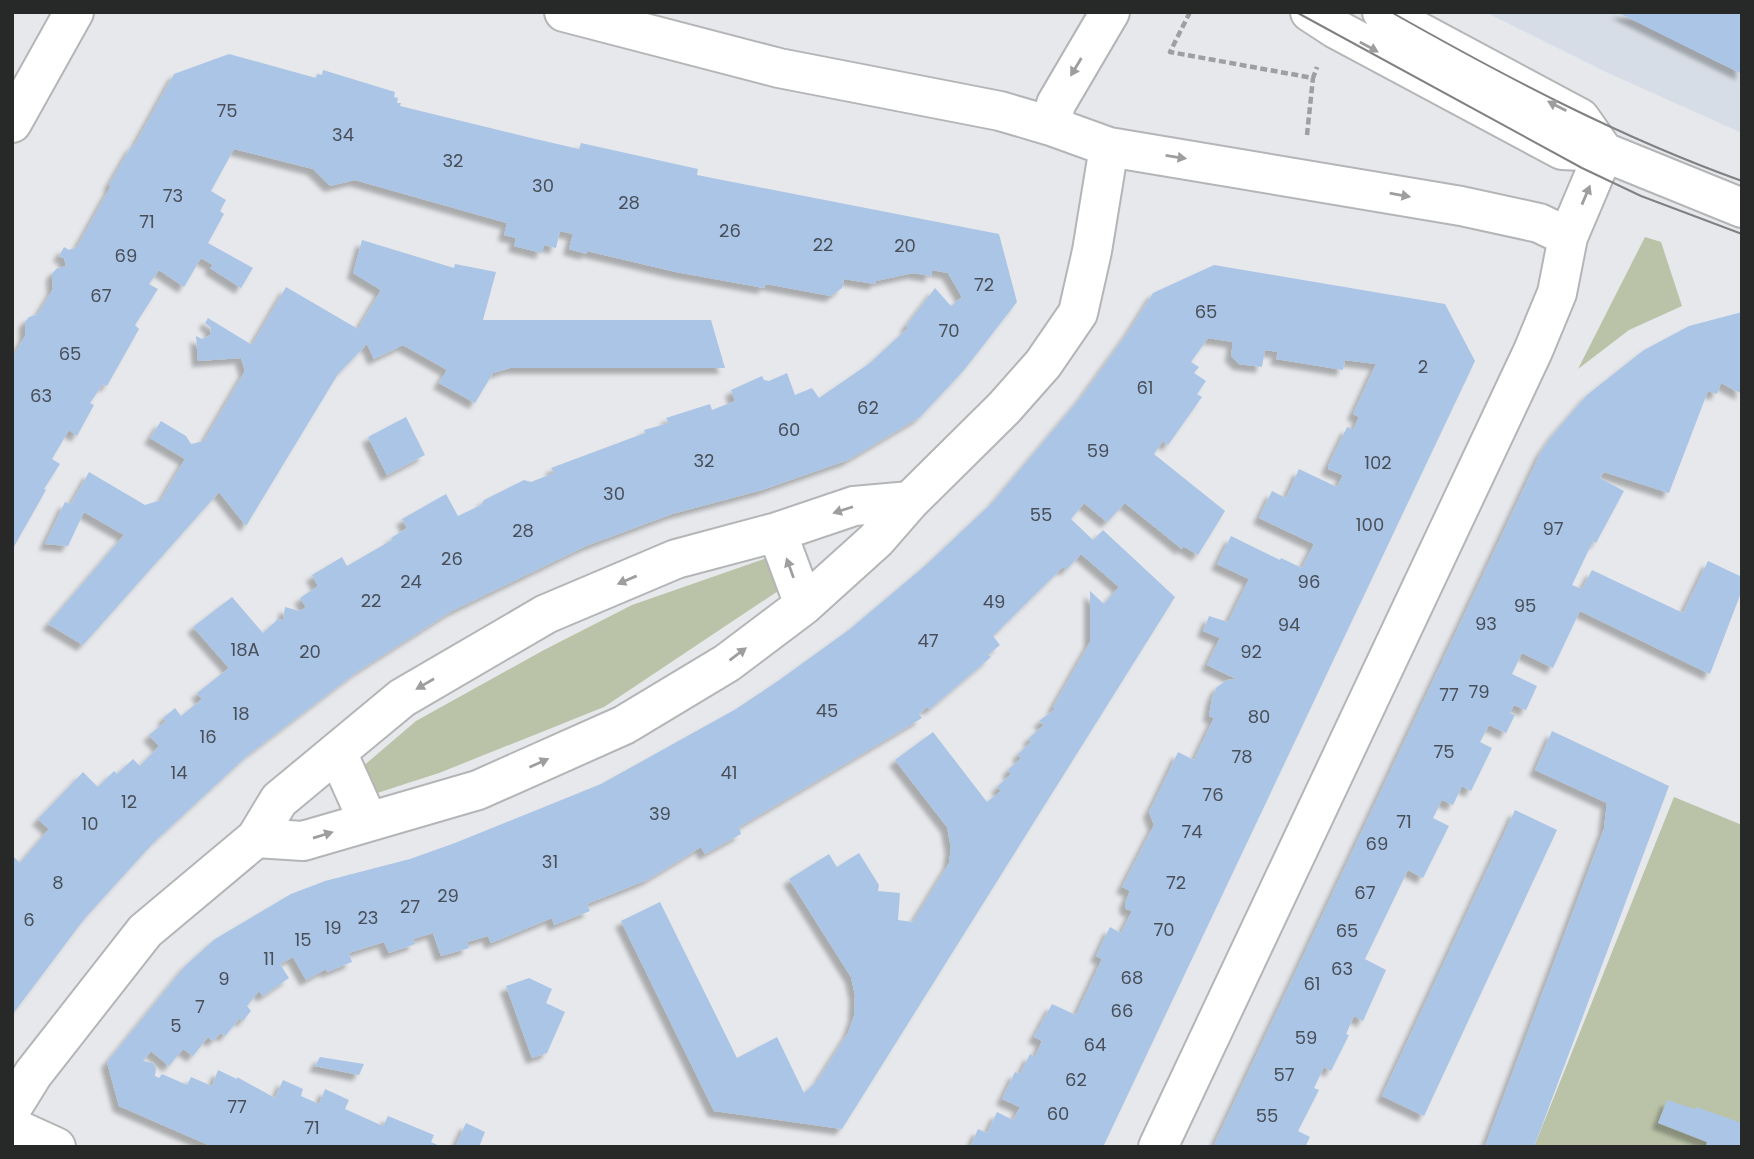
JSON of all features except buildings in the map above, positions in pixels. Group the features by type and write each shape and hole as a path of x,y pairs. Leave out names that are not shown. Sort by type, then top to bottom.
{"street":[{"path":"12,123 74,12"},
{"path":"564,12 779,68 1000,111 1109,147 1461,206 1539,223 1568,237"},
{"path":"1051,126 1056,104 1110,12"},
{"path":"1310,12 1385,56 1562,150 1604,152 1742,208"},
{"path":"1382,12 1580,118 1604,152"},
{"path":"256,838 303,841 478,790 624,725 727,663 804,605 877,540 910,501 1028,382 1078,313 1092,251 1109,147"},
{"path":"1158,1147 1533,351 1557,293 1568,237 1604,152"},
{"path":"12,1108 33,1074 145,931 256,838 279,800 402,698 545,614 676,559 777,532 854,506 910,501"},
{"path":"777,532 804,605"},
{"path":"337,752 368,821"},
{"path":"12,1127 57,1147"}],"path":[{"path":"1190,12 1170,52 1313,78"},
{"path":"1307,135 1313,78 1321,58"}],"shaded area":[{"path":"1485,12 1742,12 1742,133 1608,73"}],"green space":[{"path":"1645,237 1661,242 1682,306 1629,330 1578,369"},
{"path":"778,554 790,583 604,707 439,773 371,795 361,768 416,721 632,605"},
{"path":"1674,797 1742,825 1742,1147 1534,1147"}],"tram line":[{"path":"1296,12 1582,168 1641,196 1742,234"},
{"path":"1391,12 1563,104 1651,145 1742,181"}]}
